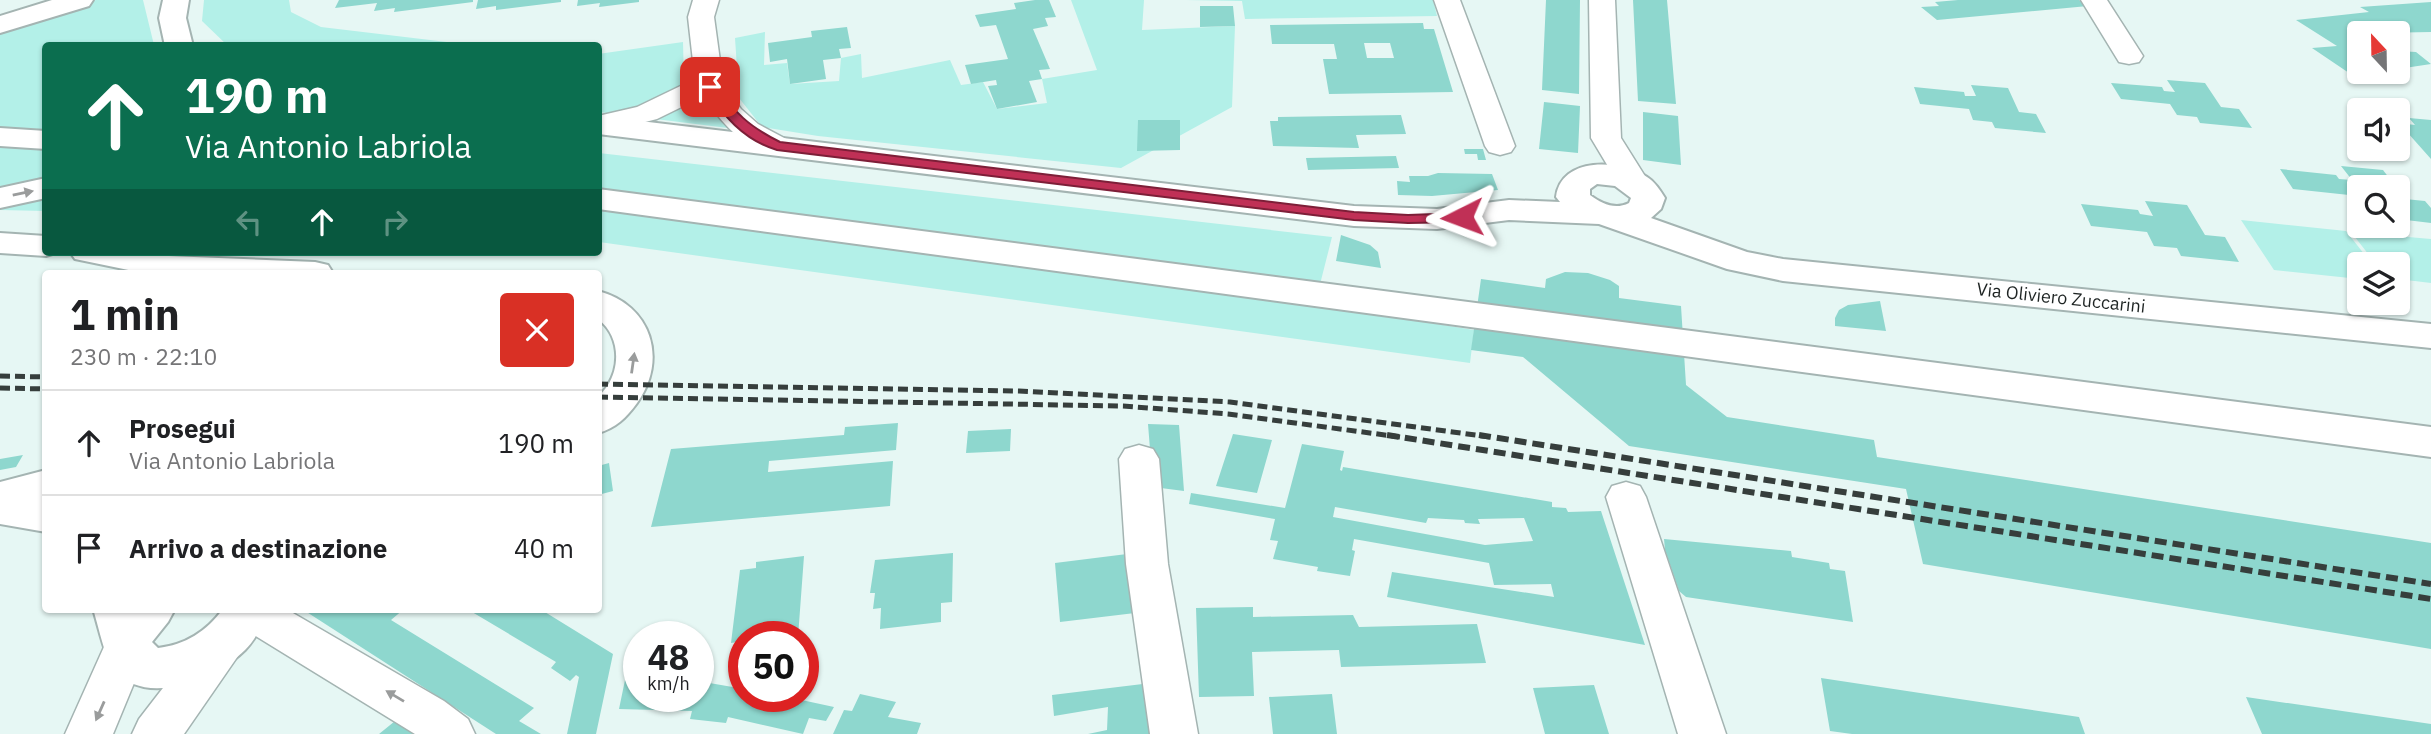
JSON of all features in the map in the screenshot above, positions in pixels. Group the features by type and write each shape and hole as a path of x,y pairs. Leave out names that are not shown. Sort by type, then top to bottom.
{"main road":[{"path":"0,25 80,0"},
{"path":"176,0 172,9 172,27 179,42"},
{"path":"0,120 42,122"},
{"name":"Via Oliviero Zuccarini","path":"602,125 1354,216 1437,219 1509,210 1637,214 1644,209 1640,189"},
{"path":"0,137 42,140"},
{"name":"Via Oliviero Zuccarini","path":"1509,210 1580,181 1609,174 1640,189 1695,245"},
{"path":"602,181 1324,284 2383,423 2431,442"},
{"name":"Via Oliviero Zuccarini","path":"1580,181 1573,197 1579,204 1739,261 1783,270 2431,335"},
{"path":"0,198 42,189"},
{"path":"602,199 1324,284"},
{"path":"2,243 42,236"},
{"path":"2,243 42,246"},
{"path":"127,256 146,258 169,267 242,270"},
{"path":"602,304 614,310 627,323 635,342 636,363 627,388 602,415"},
{"path":"2383,423 2431,417"},
{"path":"0,498 42,486"},
{"path":"0,508 42,515"},
{"path":"132,620 128,649 134,661 159,667 194,659 240,619"}],"street":[{"path":"706,0 701,16 709,83 730,115 748,130 777,146"},
{"path":"1447,0 1500,146"},
{"path":"1602,0 1606,138 1640,189"},
{"path":"2094,0 2129,56"},
{"path":"602,124 648,113 709,83"},
{"path":"1580,181 1606,138"},
{"path":"1139,459 1147,564 1174,734"},
{"path":"1626,497 1702,734"},
{"path":"156,734 240,619 427,716 451,734"},
{"path":"89,734 100,713 132,620"}],"shaded area":[{"path":"96,0 143,0 153,42 42,42 42,211 0,210 0,28"},
{"path":"204,0 289,0 291,12 321,27 447,42 224,42 202,21"},
{"path":"1071,0 1144,0 1142,30 1235,26 1232,107 1121,168 818,136 762,127 739,98 735,38 765,32 764,65 787,63 790,84 839,81 841,58 861,54 862,78 950,60 961,85 983,82 997,109 1047,103 1042,79 1097,70"},
{"path":"1186,0 1433,0 1437,16 1245,19 1242,1"},
{"path":"683,42 684,83 711,87 738,122 728,128 602,112 602,53"},
{"path":"602,153 1332,237 1315,304 1474,330 1470,363 602,242"},
{"path":"2241,220 2346,231 2347,238 2352,238 2363,252 2347,252 2347,278 2274,270"},
{"path":"2356,238 2431,239 2431,283 2410,280 2410,252 2367,252"}],"building":[{"path":"339,0 473,2 394,12 395,8 374,11 377,3 335,8"},
{"path":"478,0 561,2 496,10 496,6 476,9"},
{"path":"578,0 639,2 599,7 600,3 577,6"},
{"path":"1049,0 1056,17 1045,18 1048,26 1033,29 1050,69 1039,70 1042,79 1029,81 1037,102 997,109 988,86 997,85 996,80 971,84 965,65 1008,59 996,25 980,27 975,15 1016,9 1014,3"},
{"path":"1546,0 1580,0 1579,94 1542,90"},
{"path":"1633,0 1667,0 1676,104 1638,101"},
{"path":"2079,0 2088,6 1937,20 1921,7 1939,6 1935,2"},
{"path":"2431,2 2431,32 2410,32 2410,21 2347,21 2347,72 2312,48 2337,46 2296,20 2369,12 2360,7"},
{"path":"1200,6 1233,6 1235,26 1200,27"},
{"path":"1423,23 1424,29 1434,29 1453,92 1329,94 1323,59 1337,59 1334,44 1272,44 1270,25","holes":["1364,43 1390,43 1394,58 1367,58"]},
{"path":"847,27 851,48 839,49 841,58 823,60 826,79 790,84 787,59 770,62 768,43 812,37 811,31"},
{"path":"2410,52 2416,52 2431,64 2410,67"},
{"path":"2167,80 2205,83 2221,107 2239,109 2252,128 2200,123 2197,117 2177,115 2170,104 2121,99 2111,83 2162,87 2164,91 2175,92"},
{"path":"1971,85 2008,88 2019,112 2036,114 2046,133 1995,128 1992,122 1973,120 1969,109 1920,104 1914,87 1964,92 1965,96 1976,96"},
{"path":"1544,102 1580,106 1578,153 1539,149"},
{"path":"1643,112 1678,116 1681,165 1643,160"},
{"path":"1401,115 1406,134 1356,135 1359,148 1273,146 1270,121 1278,121 1278,117"},
{"path":"2410,118 2431,120 2431,159 2410,135 2410,124 2415,125"},
{"path":"1138,120 1180,120 1180,150 1137,151"},
{"path":"1464,149 1483,149 1486,160 1478,160 1477,154 1465,154"},
{"path":"1396,156 1399,168 1308,170 1306,158"},
{"path":"2341,166 2383,170 2387,175 2348,175"},
{"path":"2280,169 2336,175 2339,179 2347,180 2347,195 2293,189"},
{"path":"1438,173 1492,174 1498,190 1432,196 1398,195 1397,181 1410,182 1409,176"},
{"path":"2410,200 2425,201 2431,208 2431,223 2410,220"},
{"path":"2145,201 2187,205 2205,235 2225,237 2239,262 2181,256 2177,248 2154,246 2147,232 2091,226 2081,204 2138,210 2140,214 2153,216"},
{"path":"1341,235 1370,245 1378,252 1381,268 1336,261"},
{"path":"1565,272 1588,273 1610,280 1619,286 1619,298 1681,306 1686,385 1727,417 1874,440 1877,457 2431,543 2431,649 1923,564 1906,489 1629,446 1523,357 1471,350 1481,279 1545,288 1546,279"},
{"path":"1880,301 1886,331 1835,326 1839,310 1848,305"},
{"path":"898,423 896,450 769,461 768,472 893,461 890,506 651,527 671,449 844,435 845,427"},
{"path":"1148,424 1179,425 1184,491 1153,487"},
{"path":"1011,429 1010,451 966,453 968,431"},
{"path":"1233,434 1272,440 1257,493 1216,486"},
{"path":"1302,444 1344,451 1342,471 1343,467 1552,502 1552,507 1566,508 1568,512 1601,511 1645,645 1387,597 1392,572 1554,597 1551,584 1494,585 1489,563 1354,539 1352,550 1355,551 1350,576 1317,571 1318,567 1273,559 1278,541 1270,540 1275,519 1189,504 1191,493 1285,508","holes":["1335,507 1426,523 1428,518 1464,520 1465,523 1480,524 1478,519 1524,518 1533,541 1485,545 1333,517"]},
{"path":"23,455 16,467 0,470 0,459"},
{"path":"609,463 613,491 602,494 602,465"},
{"path":"1664,539 1791,551 1792,557 1829,563 1830,569 1845,571 1853,622 1686,597 1679,591"},
{"path":"953,553 952,602 941,603 941,622 880,629 881,608 873,609 875,593 870,593 875,560"},
{"path":"1127,554 1135,613 1060,622 1055,563"},
{"path":"804,556 799,621 734,621 740,570 756,568 756,562"},
{"path":"1253,607 1253,617 1353,615 1359,627 1477,624 1486,663 1341,667 1339,650 1252,652 1254,696 1199,697 1196,608"},
{"path":"308,613 399,613 391,620 534,708 519,721 541,734 496,734"},
{"path":"474,613 546,613 613,654 596,734 567,734 579,677 576,675 570,681 551,668 556,662"},
{"path":"1821,678 2079,717 2085,734 1852,734 1830,731"},
{"path":"1151,683 1156,734 1088,734 1107,730 1108,707 1054,716 1052,695"},
{"path":"714,684 728,686 728,712 819,712 819,704 834,707 826,721 809,718 803,734 728,717 726,723 690,719 692,712 714,712"},
{"path":"1594,685 1609,734 1545,734 1533,688"},
{"path":"623,690 623,709 619,709"},
{"path":"860,694 896,702 888,717 921,723 917,734 833,734 844,710 852,711"},
{"path":"1332,694 1337,734 1273,734 1269,697"},
{"path":"2246,697 2431,724 2431,734 2262,734"},
{"path":"400,717 420,734 379,734"}],"railway":[{"path":"0,376 42,377"},
{"path":"602,384 1019,391 1230,402 1490,437"},
{"path":"0,388 42,389"},
{"path":"602,397 1123,406 1228,414 1398,437"},
{"path":"1387,435 1398,437"},
{"path":"1479,435 2431,584"},
{"path":"1398,437 2431,599"}],"route":[{"path":"710,87 730,115 748,130 777,146 1354,216 1408,219 1462,217"}]}
